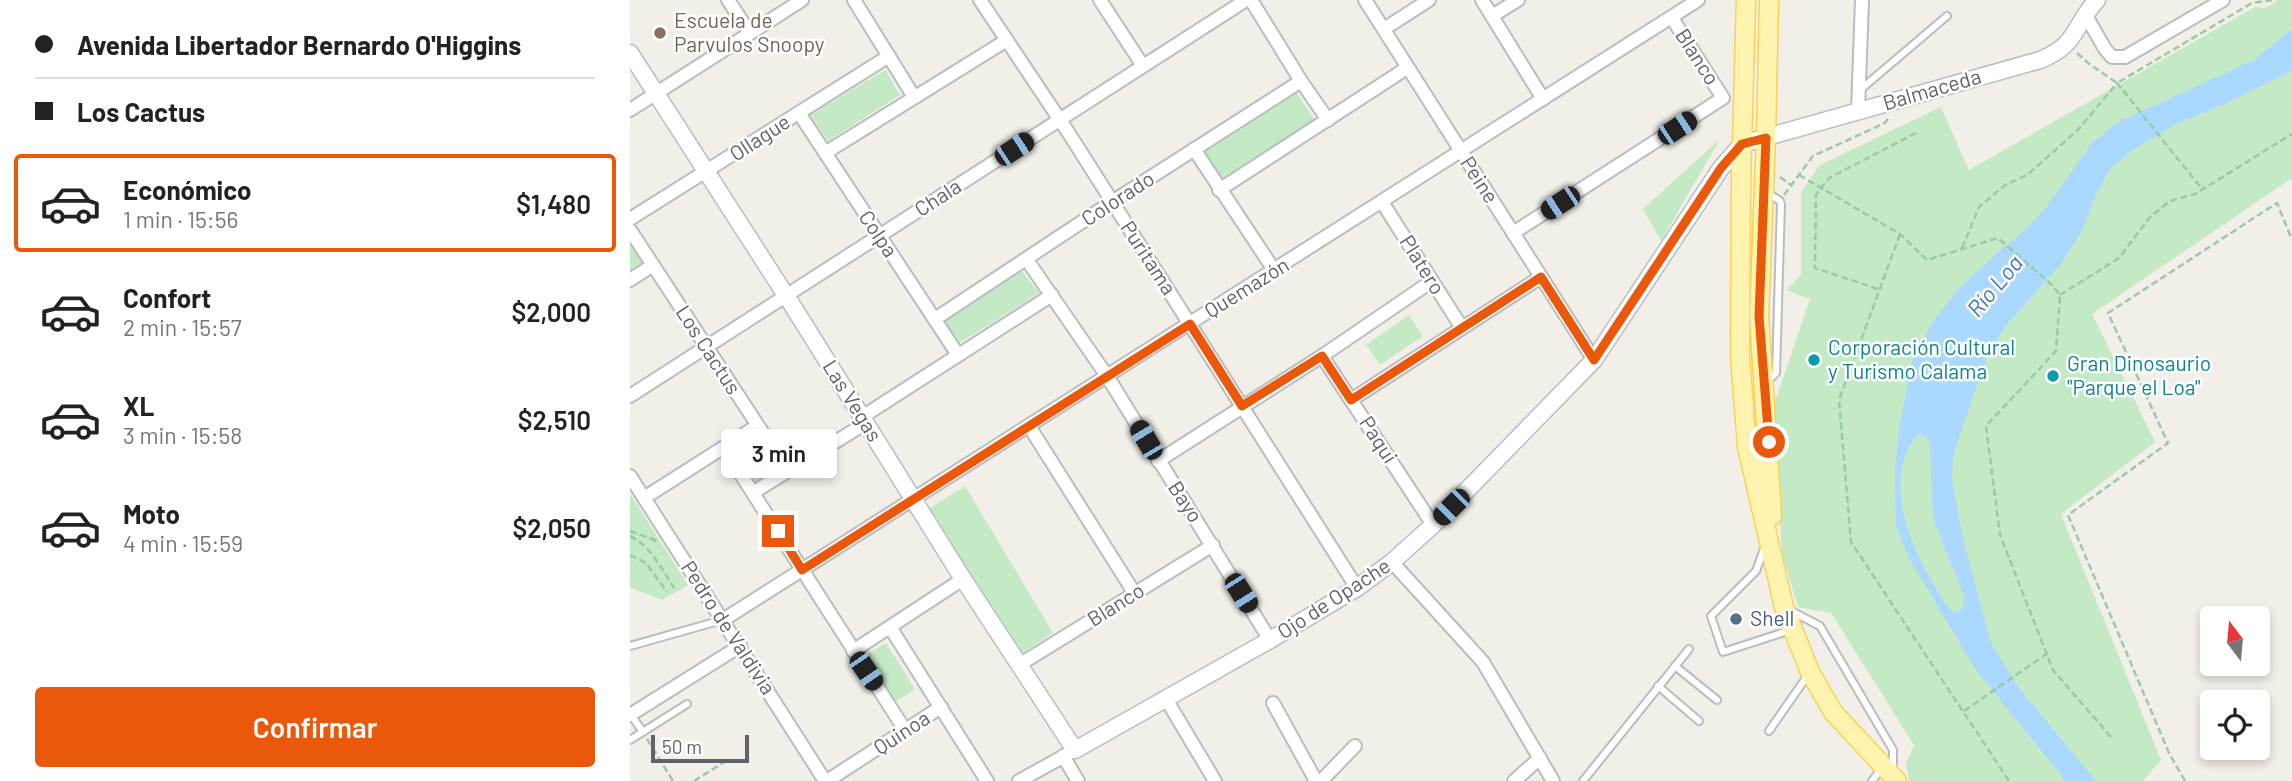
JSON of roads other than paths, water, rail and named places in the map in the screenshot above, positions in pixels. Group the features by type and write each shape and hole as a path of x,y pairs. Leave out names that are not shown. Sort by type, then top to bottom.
{"main road":[{"path":"1745,0 1740,356 1747,446 1784,607 1810,672 1833,712 1886,777"},
{"name":"Balmaceda","path":"1742,144 2040,60 2058,52 2073,38 2085,14 2097,0"},
{"path":"1767,3 1764,190 1768,316 1764,385 1774,561"},
{"name":"Las Vegas","path":"630,53 1019,665 1069,753"},
{"name":"Ojo de Opache","path":"1069,753 1357,588 1392,562 1433,525 1594,360 1721,168 1742,144"}],"street":[{"path":"729,0 750,33"},
{"path":"630,110 802,0"},
{"path":"854,0 914,97"},
{"path":"1100,0 1143,66"},
{"path":"1248,0 1328,120"},
{"name":"Chala","path":"630,396 1248,0"},
{"name":"Peine","path":"1365,0 1594,360"},
{"path":"1384,29 1429,0"},
{"path":"1482,0 1543,99"},
{"path":"1492,16 1518,0"},
{"name":"Quemazón","path":"723,620 1698,0"},
{"path":"1858,111 1862,0"},
{"path":"2085,14 2112,57 2125,57 2223,0"},
{"name":"Puritama","path":"982,1 1357,588"},
{"name":"Blanco","path":"1513,233 1723,98 1672,18"},
{"path":"825,153 1007,40"},
{"name":"Ollague","path":"630,219 889,56"},
{"path":"1219,190 1407,68"},
{"name":"Colorado","path":"935,318 1301,81"},
{"name":"Colpa","path":"799,113 958,355"},
{"path":"1194,149 1274,270"},
{"name":"Platero","path":"1382,202 1462,328"},
{"name":"Los Cactus","path":"630,230 787,470"},
{"name":"Bayo","path":"1027,260 1107,376 1270,640"},
{"path":"630,280 653,265"},
{"path":"1351,400 1541,277"},
{"path":"1158,461 1322,356 1432,281"},
{"path":"754,492 1052,295"},
{"name":"Paqui","path":"1322,356 1433,525"},
{"path":"644,498 757,426"},
{"path":"1029,426 1135,594"},
{"path":"724,448 905,730"},
{"name":"Pedro de Valdivia","path":"630,475 826,781"},
{"name":"Blanco","path":"1019,665 1213,545"},
{"path":"1392,562 1483,662 1553,781"},
{"path":"853,651 963,579"},
{"path":"890,627 988,781"},
{"path":"630,715 740,646"},
{"path":"1166,699 1215,781"},
{"path":"1273,703 1319,781 1355,746"},
{"name":"Quinoa","path":"826,781 941,707"},
{"path":"1069,753 1078,781"},
{"name":"Ojo de Opache","path":"1018,781 1069,753"},
{"path":"1514,781 1540,758"}],"lane":[{"path":"1859,91 1947,16"},
{"path":"1768,538 1756,571 1711,617 1723,652 1793,629"},
{"path":"1784,607 1820,626 1894,750 1886,777"},
{"path":"630,646 723,620"},
{"path":"1583,781 1689,649"},
{"path":"1675,666 1717,700"},
{"path":"1769,731 1810,672"},
{"path":"1658,686 1699,721"},
{"path":"630,740 687,704"},
{"path":"630,715 643,732"}],"water":[{"name":"Río Loa","path":"2292,29 2292,71 2176,124 2134,149 2111,168 2096,194 2082,231 2060,265 2005,327 1988,353 1953,455 1952,480 1963,539 1991,643 2019,688 2096,781 2066,781 1976,670 1910,560 1896,526 1895,470 1899,429 1912,361 1933,321 1959,289 2029,226 2047,206 2092,143 2116,123 2254,60","holes":["1918,434 1925,436 1930,444 1933,519 1964,596 1962,608 1956,612 1952,612 1927,573 1907,526 1901,501 1901,477 1906,454"]}],"place":[{"name":"Escuela de Parvulos Snoopy","path":"660,33"},
{"name":"Corporación Cultural y Turismo Calama","path":"1814,360"},
{"name":"Gran Dinosaurio \"Parque el Loa\"","path":"2053,376"},
{"name":"Shell","path":"1736,619"}]}
